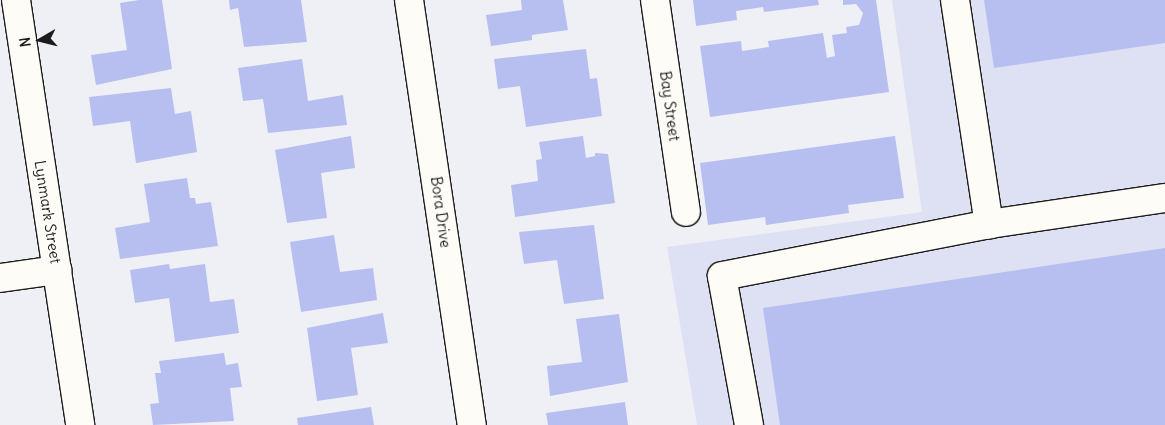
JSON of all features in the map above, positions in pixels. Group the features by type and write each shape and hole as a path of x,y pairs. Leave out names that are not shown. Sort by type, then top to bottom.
{"street":[{"name":"Lynmark Street","path":"16,0 80,425"},
{"name":"Bora Drive","path":"410,0 472,425"},
{"name":"Bay Street","path":"655,0 686,212"},
{"path":"955,0 988,224"},
{"path":"750,425 722,276 988,224 1165,198"},
{"path":"0,278 57,270"}],"shaded area":[{"path":"892,0 1165,0 1165,425 697,425 667,247 922,212"}],"building":[{"path":"139,0 162,0 172,69 96,85 91,55 127,50 120,3"},
{"path":"229,0 301,0 307,42 244,47 238,8 230,10"},
{"path":"521,0 563,0 568,30 532,35 532,40 491,46 486,15 522,10"},
{"path":"693,0 818,0 819,5 764,12 763,7 736,11 737,20 696,26"},
{"path":"843,0 876,0 889,92 710,117 700,46 741,41 742,51 769,47 768,41 823,33 827,58 835,56 832,35 847,33 846,27 859,25 863,13 856,4 843,5"},
{"path":"984,0 1165,0 1165,43 994,68"},
{"path":"586,49 590,79 597,78 602,116 526,127 520,86 498,89 494,59"},
{"path":"302,59 308,101 343,95 347,125 268,133 263,99 243,101 238,68"},
{"path":"171,88 175,114 191,111 197,152 136,163 130,121 93,126 89,97"},
{"path":"351,136 355,168 321,173 327,218 287,223 275,150"},
{"path":"583,136 586,158 595,156 595,153 608,154 615,203 515,217 511,185 538,181 536,160 542,159 539,142"},
{"path":"895,136 904,198 848,205 849,213 766,225 765,217 708,225 700,163"},
{"path":"187,178 190,198 195,198 196,204 211,202 218,246 120,259 115,228 150,222 144,184"},
{"path":"594,225 604,299 564,304 557,260 524,264 519,232"},
{"path":"334,235 340,272 373,268 377,300 301,312 290,242"},
{"path":"1165,248 1165,425 780,425 763,308"},
{"path":"169,264 170,269 205,264 210,302 234,299 239,333 175,342 169,298 135,303 130,270"},
{"path":"383,313 388,343 351,348 358,395 317,401 307,328"},
{"path":"619,314 628,382 550,396 547,366 582,362 576,319"},
{"path":"224,353 226,365 238,363 242,387 230,388 234,421 153,425 150,404 159,403 155,373 161,373 159,361"},
{"path":"625,402 628,425 548,425 546,413"},
{"path":"371,407 374,425 298,425 297,418"}]}
